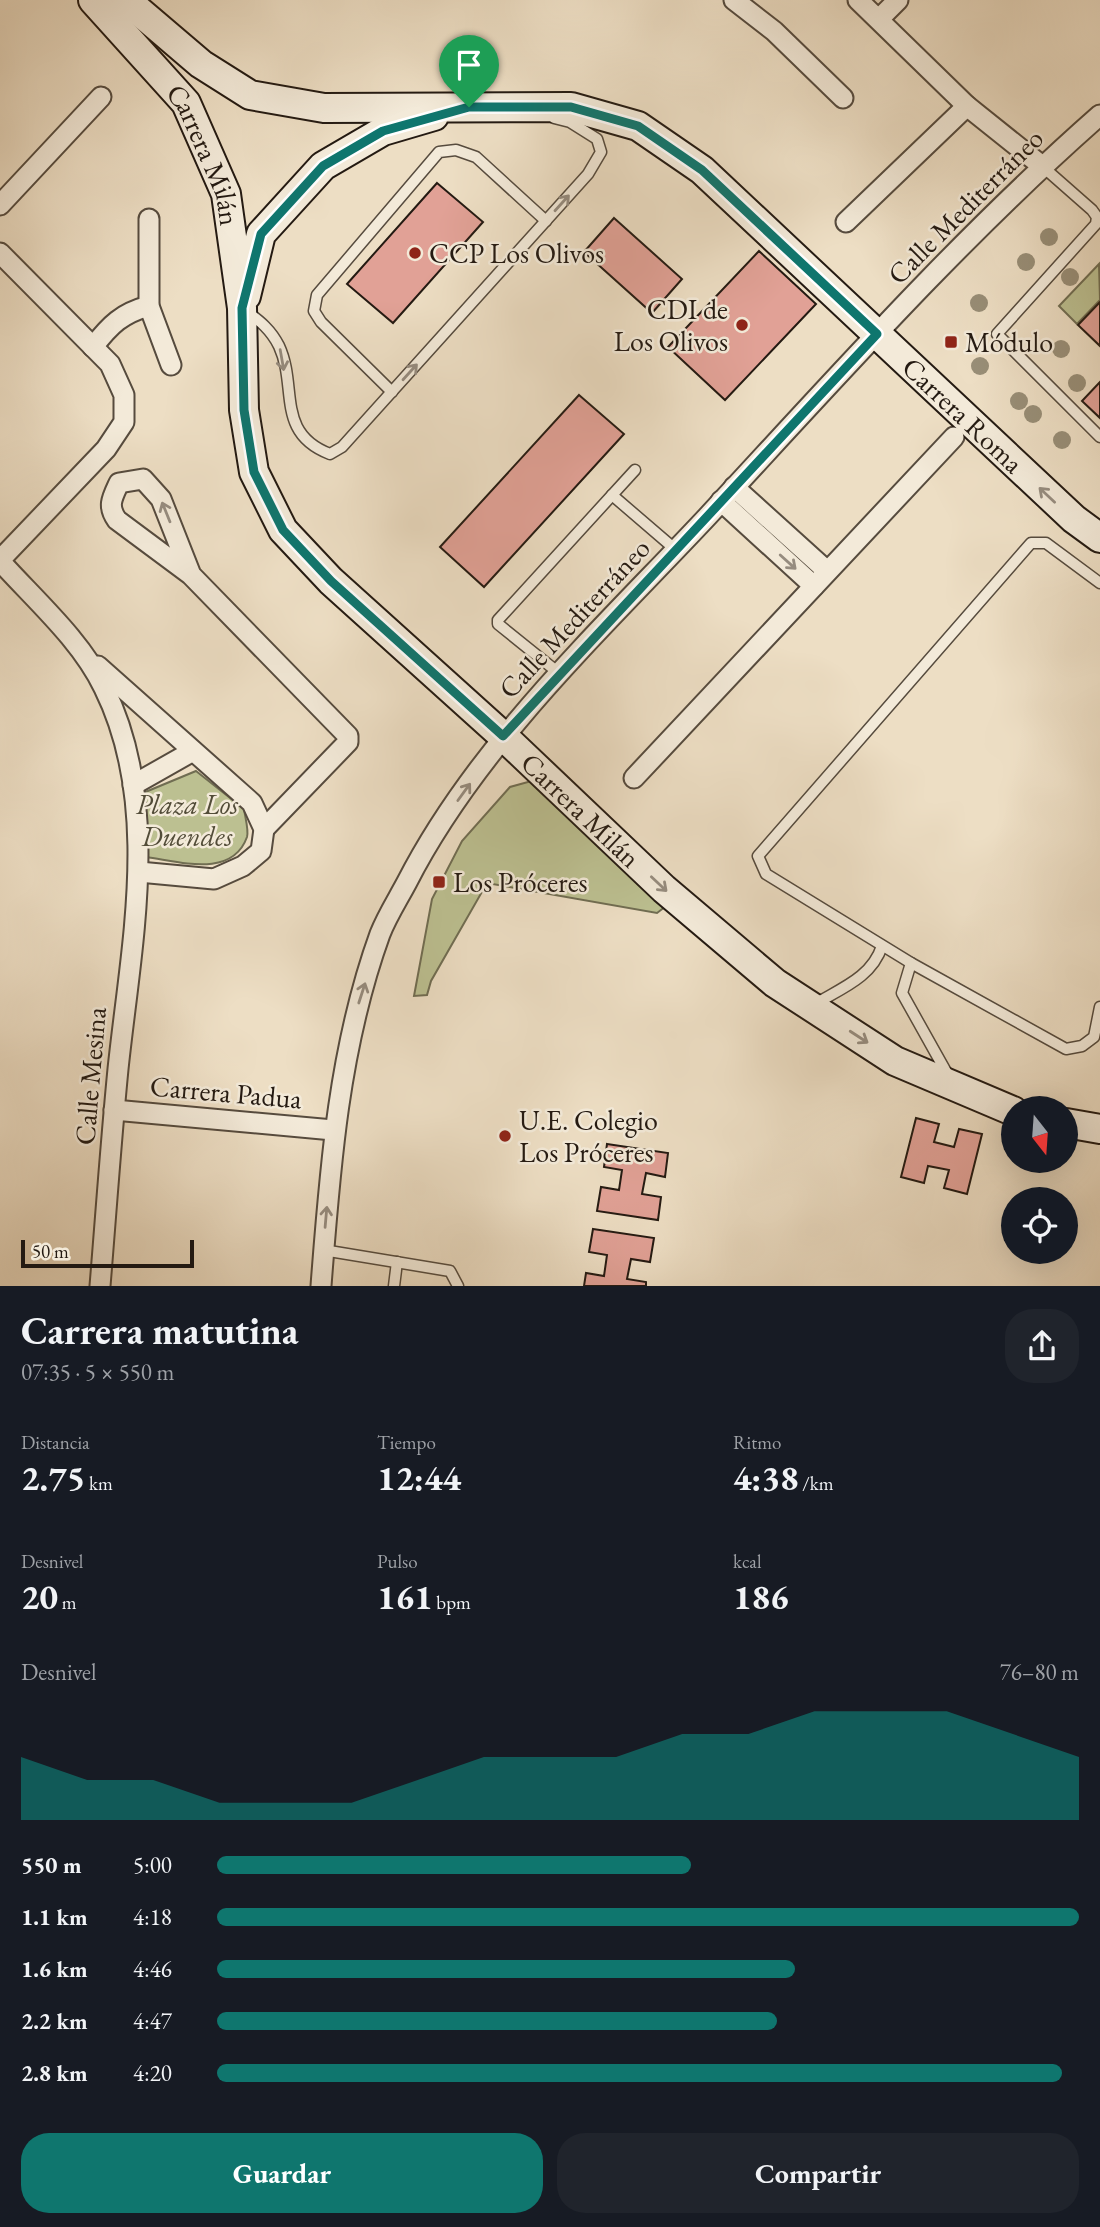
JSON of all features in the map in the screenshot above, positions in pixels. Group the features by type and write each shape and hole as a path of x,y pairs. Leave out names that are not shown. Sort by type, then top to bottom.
{"street":[{"name":"Carrera Milán","path":"93,0 186,103 226,194 242,308 244,410 254,472 283,530 331,581 503,736 664,889 775,983 895,1060 1001,1106"},
{"name":"Carrera Roma","path":"126,0 201,64 250,94 324,108 571,107 638,126 702,170 1074,519 1100,538"},
{"path":"734,0 774,31 843,97"},
{"path":"858,0 967,106 1042,166"},
{"path":"879,19 898,0"},
{"path":"0,205 101,97"},
{"path":"846,222 967,106"},
{"path":"242,308 261,234 323,166 383,131 469,107"},
{"name":"Calle Mediterráneo","path":"321,1286 334,1129 358,1004 382,931 426,844 503,736 877,334 1042,166 1100,116"},
{"path":"149,219 149,306 171,365"},
{"path":"0,253 110,364 124,395 124,422 106,449 0,561"},
{"path":"93,347 111,323 130,311 149,306"},
{"path":"634,778 954,438"},
{"path":"139,872 214,879 243,866 261,851 264,829 348,742 348,736 191,575 117,520 110,511 110,501 119,483 143,479 161,499 191,575"},
{"path":"728,494 821,578"},
{"name":"Calle Mesina","path":"0,561 78,648 252,803 264,829"},
{"name":"Calle Mesina","path":"78,648 104,687 121,734 134,785 139,872 114,1110 100,1286"},
{"path":"134,785 194,751"},
{"name":"Carrera Padua","path":"114,1110 334,1129"},
{"path":"1078,1125 1100,1129"}],"lane":[{"path":"242,308 266,325 280,348 297,429 312,447 330,454 342,447 588,174 601,152 597,139 570,122 514,107"},
{"path":"392,392 321,322 314,310 317,295 439,152 456,150 476,157 546,221"},
{"path":"1042,166 1093,210 1097,217 1096,224 997,334 1100,437"},
{"path":"560,675 498,624 498,620 635,470"},
{"path":"612,495 676,550"},
{"path":"1100,583 1046,543 1031,543 758,856 766,874 911,963 1066,1049 1082,1046 1094,1037 1100,1007"},
{"path":"811,1007 866,974 877,961 882,946"},
{"path":"911,963 902,992 906,1005 955,1086"},
{"path":"323,1250 450,1271 458,1286"},
{"path":"394,1286 397,1262"}],"green space":[{"path":"1099,264 1100,300 1077,324 1059,306"},
{"name":"Plaza Los Duendes","path":"196,771 244,809 247,837 240,850 217,863 188,864 146,857 143,793"},
{"path":"535,780 674,900 657,913 487,883 431,981 427,995 414,996 432,899 462,841 510,787"}],"building":[{"name":"CCP Los Olivos","path":"437,183 483,222 393,323 347,284"},
{"path":"614,218 682,279 652,313 584,252"},
{"name":"CDI de Los Olivos","path":"759,251 816,304 725,400 668,347"},
{"path":"1100,302 1100,346 1078,325"},
{"path":"1100,382 1100,418 1082,401"},
{"path":"579,395 624,434 484,587 440,547"},
{"path":"916,1118 939,1124 934,1142 954,1147 959,1129 982,1134 967,1194 944,1188 949,1170 928,1166 924,1183 901,1177"},
{"path":"607,1144 668,1153 665,1177 646,1173 642,1194 661,1197 658,1220 597,1211 601,1187 619,1190 622,1170 604,1167"},
{"path":"593,1229 654,1238 650,1262 631,1259 627,1279 646,1282 646,1286 584,1286 586,1273 604,1276 607,1255 589,1252"}],"place":[{"name":"CCP Los Olivos","path":"415,253"},
{"name":"CDI de Los Olivos","path":"742,325"},
{"name":"Módulo","path":"951,342"},
{"name":"Los Próceres","path":"439,882"},
{"name":"U.E. Colegio Los Próceres","path":"505,1136"}],"route":[{"path":"469,107 571,107 638,126 702,170 877,334 503,736 331,581 283,530 254,472 244,410 242,308 261,234 323,166 383,131 469,107"}]}
